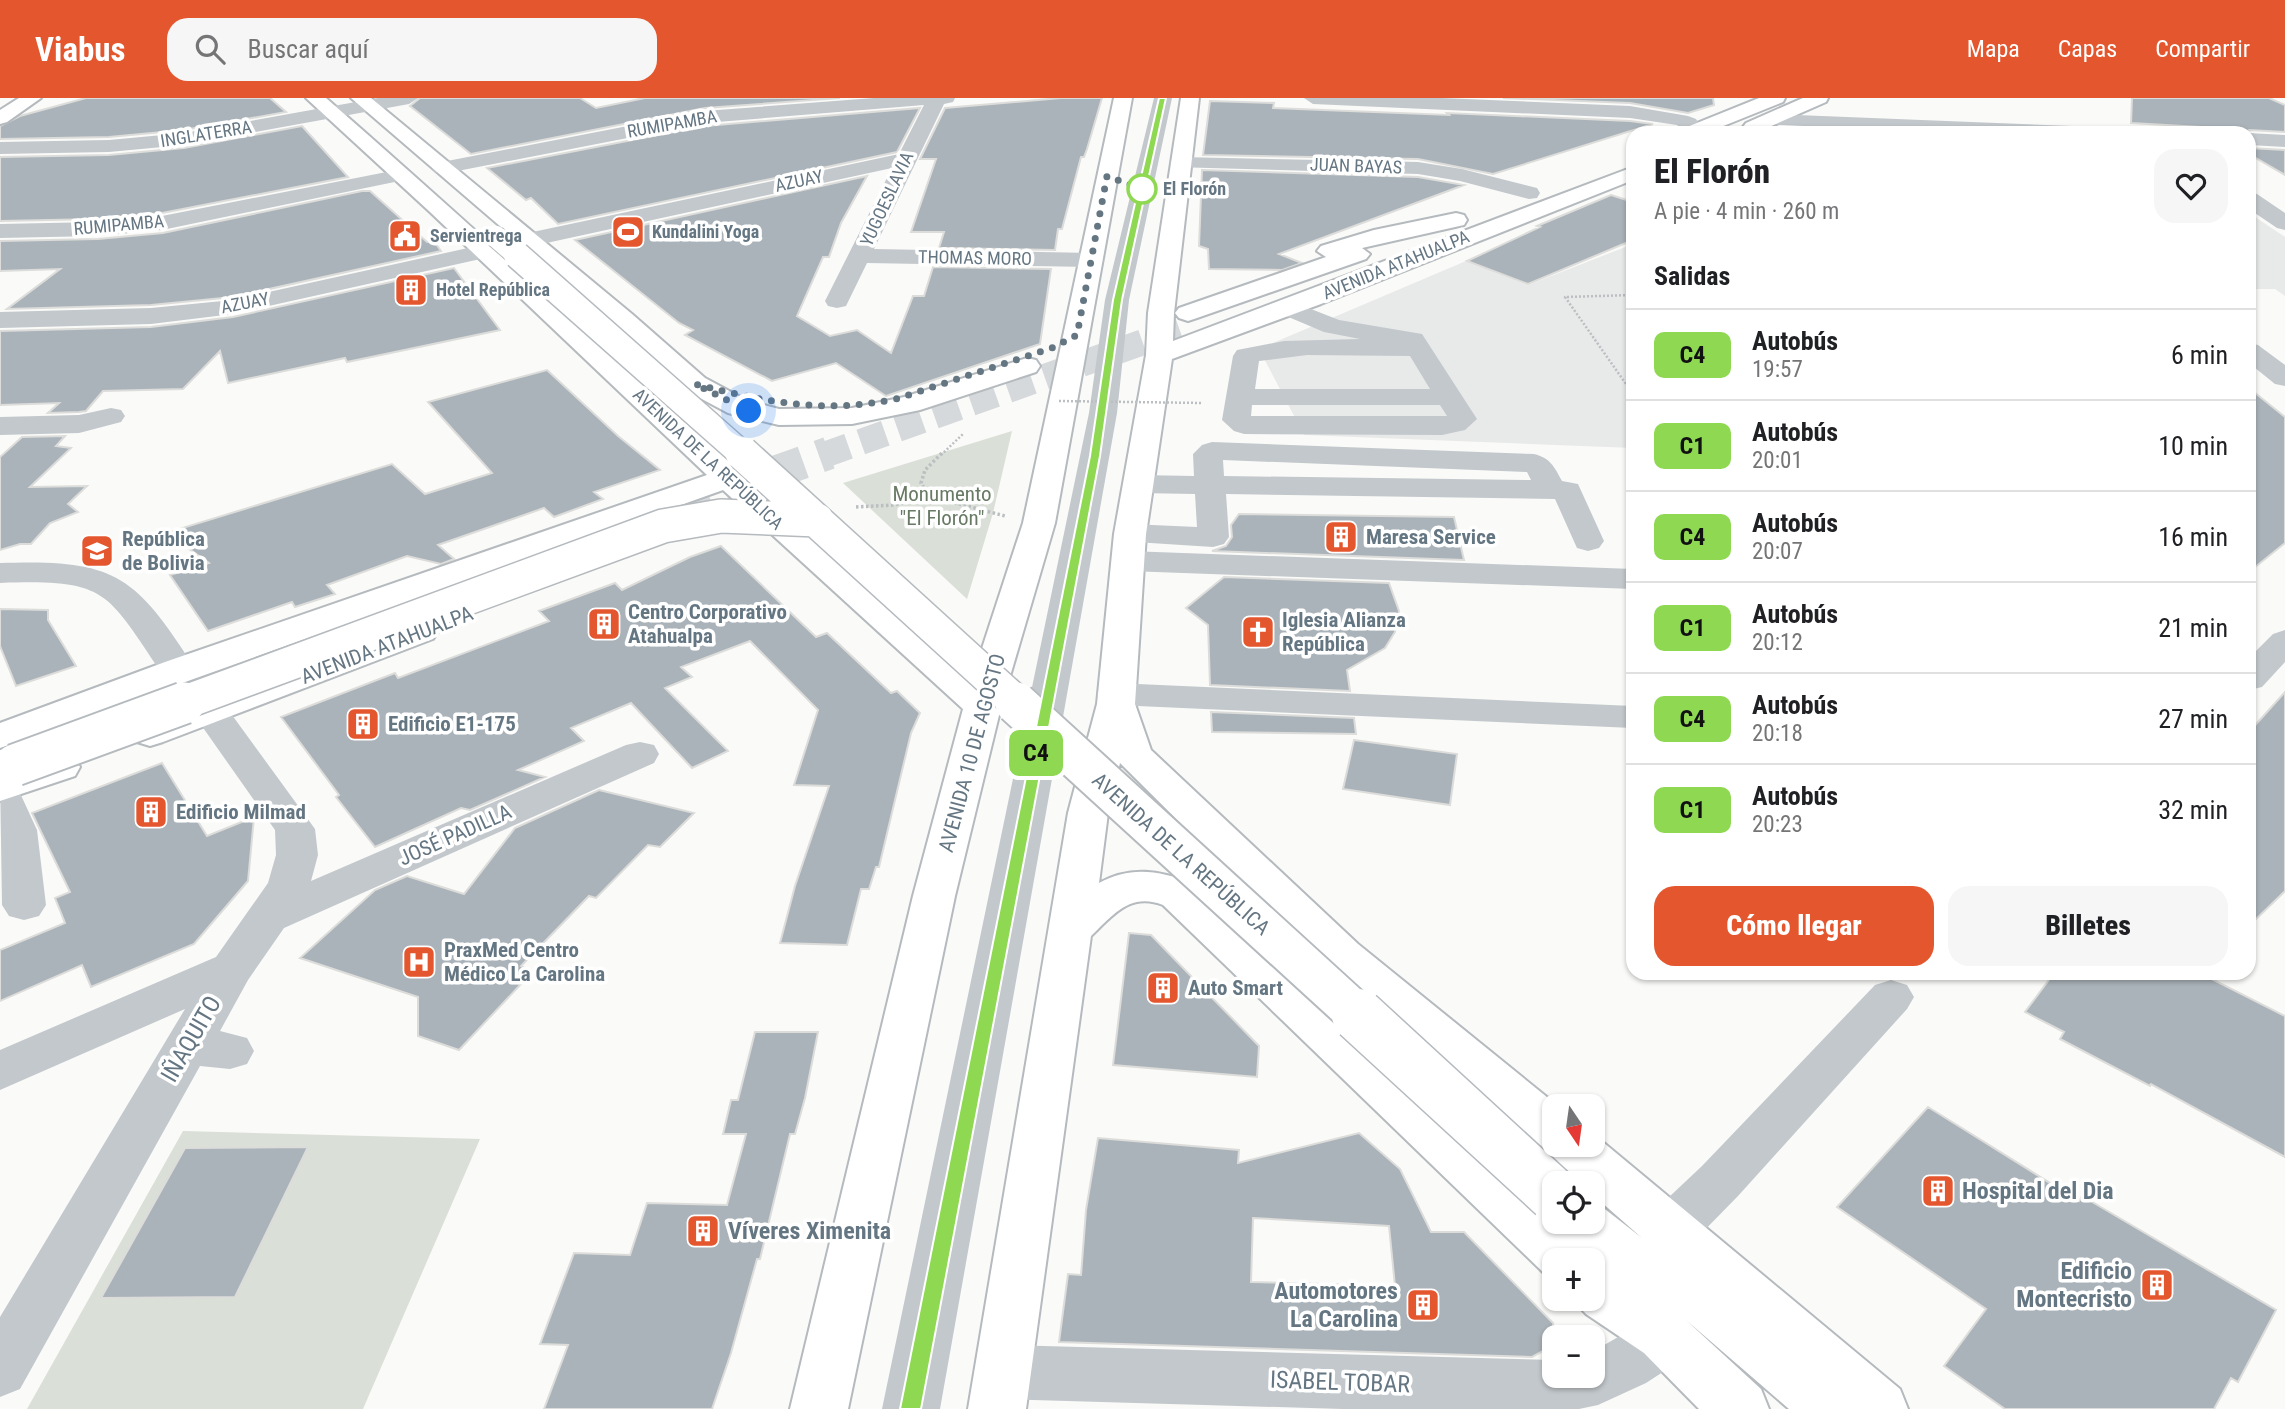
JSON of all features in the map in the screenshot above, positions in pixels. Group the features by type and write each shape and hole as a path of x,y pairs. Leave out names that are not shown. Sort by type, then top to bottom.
{"main road":[{"path":"0,118 33,98"},
{"name":"AVENIDA DE LA REPÚBLICA","path":"315,98 438,206 500,240 623,319 656,350"},
{"name":"AVENIDA 10 DE AGOSTO","path":"819,1409 933,896 982,707 1039,523 1123,98"},
{"path":"1000,1391 1039,1125 1073,928 1088,813 1116,699 1129,548 1159,355 1180,163 1191,98"},
{"path":"1739,123 1776,98"},
{"path":"1739,123 1780,120 1813,101"},
{"name":"AVENIDA DE LA REPÚBLICA","path":"364,102 475,197 500,240 568,328 777,524 982,707"},
{"name":"AVENIDA ATAHUALPA","path":"1591,180 1187,320 1626,157"},
{"path":"1591,180 1594,176 1626,164"},
{"path":"1591,180 1626,172"},
{"name":"AVENIDA ATAHUALPA","path":"1159,355 1288,308 1626,173"},
{"name":"AVENIDA DE LA REPÚBLICA","path":"475,197 500,240 817,520 1542,1184"},
{"path":"1165,285 1199,284 1251,277 1374,237 1456,220"},
{"path":"568,328 575,333 594,335 614,329 623,319"},
{"path":"695,384 785,405 862,405 909,395 1052,348 1077,335"},
{"path":"600,358 598,353 606,347 626,342 656,350 695,384 738,407 764,415 832,418 910,404 1027,366"},
{"name":"AVENIDA ATAHUALPA","path":"2,768 178,670 728,478"},
{"name":"AVENIDA ATAHUALPA","path":"2,768 678,507"},
{"path":"2,768 663,526 690,519 743,514 817,520"},
{"name":"AVENIDA ATAHUALPA","path":"2,768 211,712 681,533 727,522 777,524"},
{"path":"1116,699 1133,755 1342,956 1542,1121"},
{"path":"1178,894 1246,863"},
{"path":"1073,928 1100,900 1133,884 1162,886 1178,894 1278,992 1453,1150 1580,1248"},
{"path":"1585,1157 1879,1409"},
{"path":"1605,1261 1703,1301 1832,1409"},
{"path":"1605,1297 1666,1339 1740,1409"}],"street":[{"name":"INGLATERRA","path":"0,148 108,146 184,139 331,112 364,102 409,98"},
{"name":"YUGOESLAVIA","path":"837,301 937,98"},
{"name":"RUMIPAMBA","path":"442,168 705,117 946,98"},
{"path":"911,1409 1087,499 1103,412 1117,300 1163,98"},
{"path":"1313,98 1518,103 1739,123"},
{"path":"1813,101 1819,113 1880,124"},
{"path":"1630,112 1681,120 1690,126"},
{"path":"1780,120 1928,126"},
{"path":"1780,120 1793,126"},
{"path":"2256,139 2285,141"},
{"name":"AZUAY","path":"0,320 151,316 233,307 500,240 906,159"},
{"name":"JUAN BAYAS","path":"1180,163 1410,167 1462,175 1529,192"},
{"name":"RUMIPAMBA","path":"0,231 98,229 162,223 402,175"},
{"path":"2256,204 2285,223"},
{"name":"THOMAS MORO","path":"860,256 1091,260"},
{"path":"1288,308 1333,327 1413,340 1443,386"},
{"path":"1418,348 1267,350 1246,356 1240,397 1443,386"},
{"path":"2256,356 2285,378"},
{"path":"1244,370 1443,386"},
{"path":"0,426 79,424 110,416"},
{"path":"1138,484 1570,492 1588,541"},
{"path":"1129,548 1213,537 1211,485"},
{"path":"1129,548 1626,579"},
{"path":"0,573 47,571 81,575 109,586 124,595 178,670"},
{"path":"2256,671 2285,640"},
{"path":"1116,699 1626,717"},
{"name":"IÑAQUITO","path":"0,1370 209,1048 232,969 289,884 297,855 295,830 211,712"},
{"name":"JOSÉ PADILLA","path":"269,917 640,754"},
{"path":"2,768 16,830 24,905"},
{"path":"0,1071 232,969"},
{"path":"1670,1230 1720,1181 1891,997"},
{"name":"ISABEL TOBAR","path":"1000,1391 1549,1388 1598,1378 1666,1339"}],"path":[{"path":"1626,295 1565,297 1626,384"},
{"path":"1059,401 1202,403"},
{"path":"963,434 925,470 921,483 929,496 1014,519"}],"shaded area":[{"path":"2256,218 2285,237 2285,296 2275,289 2256,289"},
{"path":"1626,247 1626,448 1304,435 1259,349 1466,261 1528,285"}],"green space":[{"name":"Monumento \"El Florón\"","path":"1012,431 993,513 967,599 843,483"},
{"path":"183,1131 480,1139 363,1409 27,1409"}],"building":[{"path":"86,98 270,98 286,112 184,130 109,137 0,139 0,126 20,116"},
{"path":"420,98 580,98 596,108 645,98 840,98 705,108 471,154 410,106"},
{"path":"1061,98 1102,98 1087,149 1084,157 1081,157 1062,229 1058,229 1055,250 939,248 944,232 911,232 936,159 920,159 945,108"},
{"path":"1503,98 1713,98 1714,105 1688,113 1630,103"},
{"path":"2132,98 2269,98 2285,105 2285,132 2256,130 2256,126 2131,123"},
{"path":"1210,101 1274,103 1273,108 1449,115 1447,113 1653,124 1626,126 1626,132 1493,174 1418,159 1203,155"},
{"path":"920,108 897,152 558,224 531,198 526,200 487,168 705,126"},
{"path":"302,126 348,177 162,213 98,219 0,221 0,157 109,155 184,148"},
{"path":"2256,148 2285,150 2285,175 2256,158"},
{"path":"1202,170 1418,177 1464,185 1279,254 1302,263 1282,270 1209,269 1208,249 1199,246"},
{"path":"867,176 841,223 829,257 823,257 797,316 830,336 857,330 891,353 913,296 924,296 933,267 1051,269 1040,344 886,396 836,363 772,381 685,335 693,330 679,323 575,240"},
{"path":"370,191 427,242 434,241 441,251 233,297 151,305 7,309 60,269 0,271 0,241 98,239 163,233"},
{"path":"1611,195 1626,200 1626,243 1528,284 1467,261 1540,227 1537,226"},
{"path":"454,268 500,330 347,362 345,358 228,383 220,351 183,389 103,391 86,411 79,412 48,413 59,403 0,405 0,331 151,327 233,317"},
{"path":"547,370 618,436 660,470 594,492 603,499 554,517 544,508 438,545 454,559 441,564 407,556 327,585 335,594 295,607 292,602 208,631 170,575 209,563 166,533 392,464 425,494 492,473 428,402"},
{"path":"2256,394 2285,417 2285,543 2256,566"},
{"path":"65,436 56,446 71,448 30,487 87,486 68,504 78,512 50,523 31,544 0,550 0,457 22,437"},
{"name":"Maresa Service","path":"1239,514 1454,517 1464,560 1212,551 1226,546 1232,537 1231,525"},
{"path":"721,546 816,637 827,633 891,693 897,691 920,713 911,733 879,867 876,867 869,889 861,889 847,945 780,943 795,886 829,786 794,785 818,710 750,641 681,667 692,677 665,688 728,751 692,768 631,703 571,728 584,741 518,770 545,777 470,810 461,808 375,847 336,797 339,795 281,717 395,673 398,678 549,621 539,611 615,583 622,590 690,557"},
{"path":"1224,577 1389,583 1399,611 1395,632 1385,648 1347,670 1350,691 1210,685 1208,625 1186,608"},
{"path":"0,609 48,610 48,620 76,666 16,686 0,646"},
{"path":"2285,692 2285,891 2256,919 2256,724"},
{"path":"1211,712 1354,718 1356,734 1212,732"},
{"path":"1354,740 1457,754 1450,805 1343,789"},
{"path":"162,763 207,836 254,817 248,881 194,944 91,987 82,965 0,1001 0,950 65,923 55,898 70,892 32,813"},
{"path":"599,790 694,813 660,847 648,845 596,898 589,896 521,966 527,969 514,982 521,984 459,1050 418,1036 418,997 300,958 375,890 407,876 464,894 515,828"},
{"name":"Auto Smart","path":"1129,933 1151,935 1259,1046 1257,1077 1113,1065"},
{"path":"2049,980 2214,980 2285,1016 2285,1157 2151,1084 2150,1086 2060,1039 2064,1032 2025,1012"},
{"path":"755,1032 818,1032 805,1098 795,1134 790,1134 760,1259 757,1259 731,1353 712,1409 544,1409 568,1345 540,1344 574,1253 630,1255 647,1203 727,1205 746,1134 723,1134 731,1100 738,1100"},
{"path":"1928,1107 2079,1201 2082,1196 2276,1310 2238,1382 2231,1378 2214,1409 2005,1409 1944,1366 1986,1309 1837,1207"},
{"path":"1359,1133 1400,1169 1431,1232 1464,1232 1553,1323 1542,1325 1542,1352 1532,1357 1059,1342 1068,1274 1081,1275 1086,1210 1098,1138 1239,1150 1238,1163","holes":["1253,1218 1389,1226 1395,1286 1251,1282"]},
{"path":"308,1147 235,1297 101,1298 185,1148"}],"tunnel":[{"path":"824,455 1186,327"},
{"path":"678,507 829,453"}],"bus line":[{"name":"C4","path":"911,1409 1095,456 1117,300 1163,98"}],"place":[{"name":"El Florón","path":"1142,189"},
{"name":"Kundalini Yoga","path":"628,232"},
{"name":"Servientrega","path":"405,236"},
{"name":"Hotel República","path":"411,290"},
{"name":"Maresa Service","path":"1341,537"},
{"name":"República de Bolivia","path":"97,551"},
{"name":"Centro Corporativo Atahualpa","path":"604,624"},
{"name":"Iglesia Alianza República","path":"1258,632"},
{"name":"Edificio E1-175","path":"363,724"},
{"name":"Edificio Milmad","path":"151,812"},
{"name":"PraxMed Centro Médico La Carolina","path":"419,962"},
{"name":"Auto Smart","path":"1163,988"},
{"name":"Hospital del Dia","path":"1938,1191"},
{"name":"Víveres Ximenita","path":"703,1231"},
{"name":"Edificio Montecristo","path":"2157,1285"},
{"name":"Automotores La Carolina","path":"1423,1305"}],"route":[{"path":"749,411 695,384 785,405 871,404 896,399 1052,348 1077,335 1107,176 1142,189"}]}
